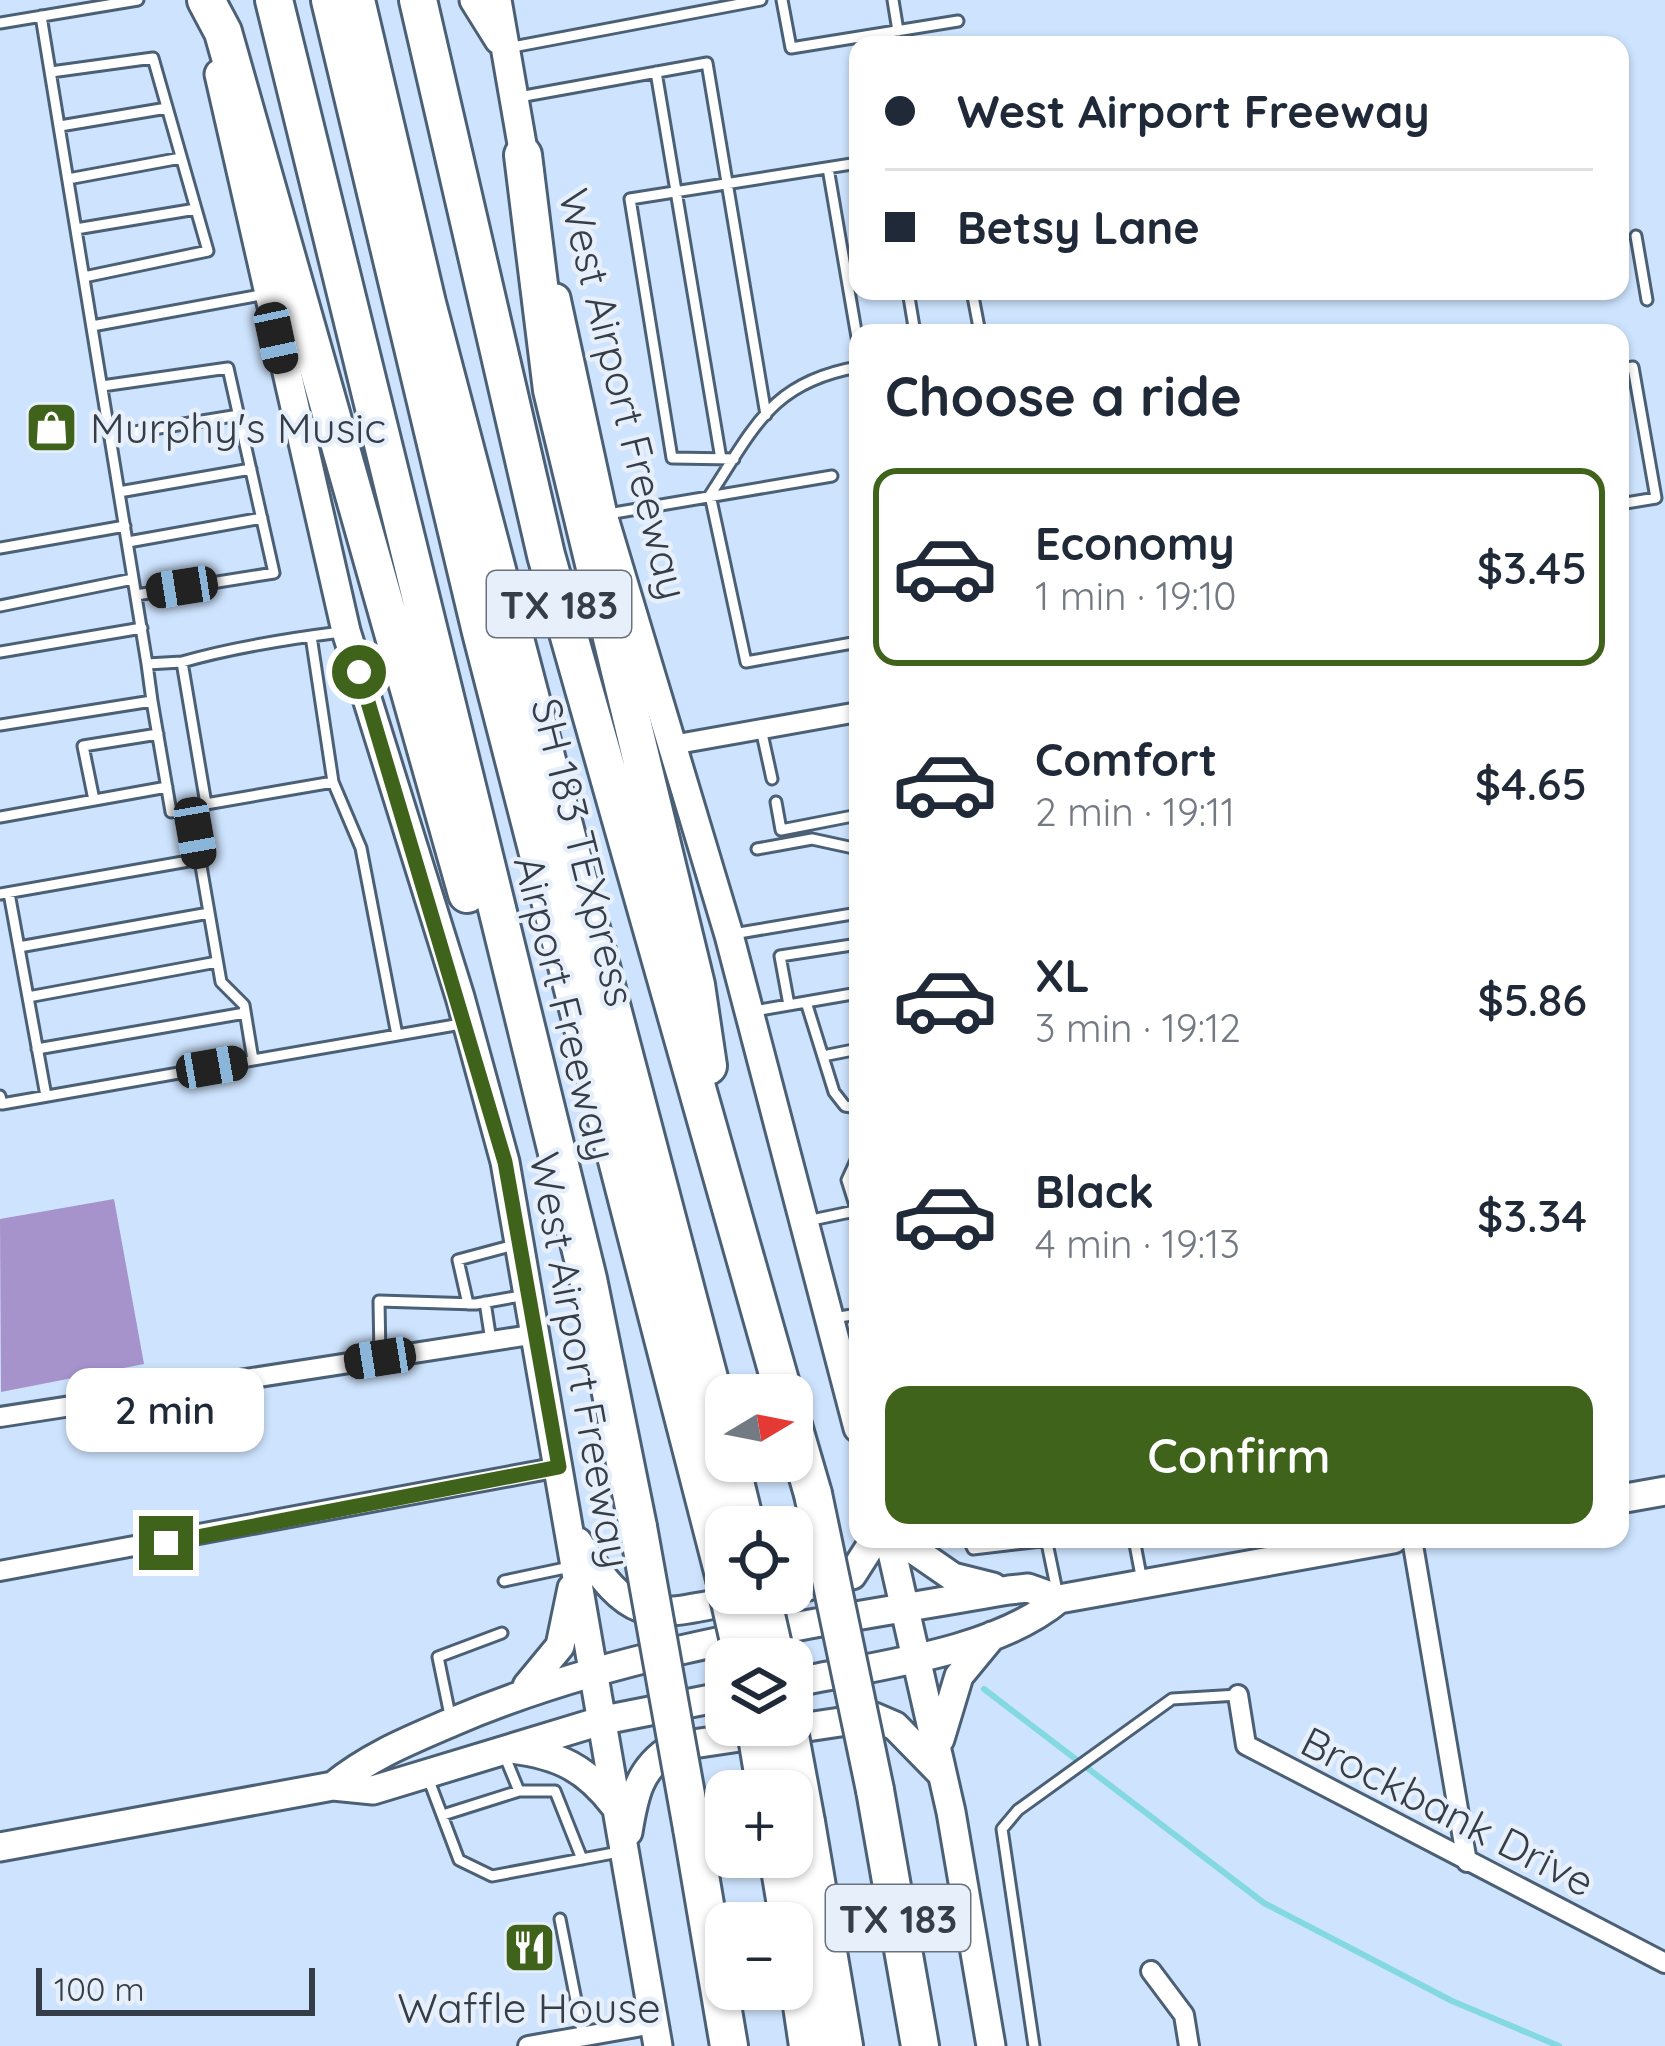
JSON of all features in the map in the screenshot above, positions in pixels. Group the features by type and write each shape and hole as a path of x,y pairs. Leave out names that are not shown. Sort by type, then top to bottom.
{"highway":[{"path":"204,0 223,32 543,1178 588,1279"},
{"name":"SH 183 TEXpress","path":"330,0 481,632 730,1506"},
{"name":"SH 183 TEXpress","path":"356,0 427,303 708,1374"},
{"name":"TX 183","path":"418,0 546,555 778,1374"},
{"name":"Airport Freeway","path":"274,2 588,1279 638,1527 729,2046"},
{"path":"523,155 552,390 696,985 728,1201"},
{"name":"TX 183","path":"810,1482 875,1790 920,2046"},
{"path":"792,1746 844,2046"},
{"path":"803,2010 808,2046"}],"main road":[{"name":"West Airport Freeway","path":"204,0 266,294 346,632 468,1023 505,1162 656,2035"},
{"path":"474,0 505,48"},
{"name":"West Airport Freeway","path":"497,0 523,155 603,514 729,935 849,1395"},
{"path":"1629,1498 1665,1492"},
{"path":"569,1528 624,1603 646,1612 705,1603"},
{"path":"813,1585 853,1575 870,1548"},
{"path":"895,1548 940,1762 991,2046"},
{"path":"907,1548 953,1577 1009,1590"},
{"path":"332,1786 370,1756 521,1691 594,1668 1009,1590 1028,1588 1059,1599 1345,1548"},
{"path":"521,1691 545,1670 560,1646 576,1566"},
{"path":"813,1679 919,1658 1035,1619 1059,1599"},
{"path":"940,1762 959,1676 994,1633"},
{"path":"0,1847 332,1786 373,1790 604,1720 705,1700"},
{"path":"625,1851 641,1775 652,1760 673,1747 874,1717 896,1726 940,1762"},
{"path":"502,1748 569,1762 594,1778 617,1808"}],"street":[{"path":"672,746 849,714"},
{"path":"0,1418 537,1334"},
{"path":"0,1571 559,1467"},
{"path":"1414,1548 1467,1862"},
{"name":"Brockbank Drive","path":"1238,1694 1246,1745 1665,1963"},
{"path":"1151,1971 1184,2015 1190,2046"},
{"path":"528,2046 583,2036 656,2035"}],"lane":[{"path":"0,23 138,0"},
{"path":"505,48 720,3 761,0"},
{"path":"782,0 790,48 849,39"},
{"path":"893,0 898,31"},
{"path":"41,16 172,812 333,782"},
{"path":"866,36 958,21"},
{"path":"51,72 152,58 208,251 84,277"},
{"path":"514,98 707,63 766,416"},
{"path":"656,72 721,459"},
{"path":"60,126 167,108"},
{"path":"68,179 181,158"},
{"path":"734,459 672,458 630,200 849,165"},
{"path":"828,168 849,290"},
{"path":"76,229 196,209"},
{"path":"1636,236 1647,300"},
{"path":"92,326 266,294"},
{"path":"102,386 224,366 274,573 136,595"},
{"path":"1629,368 1633,367 1656,498 1629,502"},
{"path":"849,369 823,373 785,391 710,495 746,662 849,644"},
{"path":"110,436 239,415"},
{"path":"119,492 251,469"},
{"path":"603,514 832,476"},
{"path":"128,542 262,518"},
{"path":"0,548 125,526"},
{"path":"0,606 134,579"},
{"path":"0,652 142,628"},
{"path":"148,664 346,632"},
{"path":"311,636 333,782 362,848 397,1035"},
{"path":"182,662 206,804"},
{"path":"0,725 152,701"},
{"path":"761,729 772,779"},
{"path":"94,800 83,746 158,734"},
{"path":"0,817 167,788"},
{"path":"776,802 782,830 849,817"},
{"path":"191,808 220,982 244,1005 254,1060"},
{"path":"757,849 812,839 849,847"},
{"path":"46,1096 19,946 4,894 200,859"},
{"path":"19,946 208,913"},
{"path":"729,935 849,915"},
{"path":"789,1005 779,956 849,945"},
{"path":"28,998 217,962"},
{"path":"749,1012 849,995"},
{"path":"806,1002 834,1092 849,1107"},
{"path":"38,1049 245,1013"},
{"path":"0,1096 2,1104 468,1023"},
{"path":"823,1056 849,1051"},
{"path":"801,1222 849,1214"},
{"path":"468,1304 458,1260 519,1244"},
{"path":"380,1358 379,1301 468,1304 527,1294"},
{"path":"484,1302 491,1341"},
{"path":"828,1319 849,1316"},
{"path":"1048,1548 1059,1599"},
{"path":"1136,1548 1143,1586"},
{"path":"504,1581 576,1566"},
{"path":"451,1722 438,1657 502,1633"},
{"path":"1034,2046 1000,1841 1008,1818 1172,1699 1238,1694"},
{"path":"502,1748 519,1790"},
{"path":"426,1773 459,1860 492,1876 625,1851"},
{"path":"442,1815 519,1790 555,1791 582,1858"},
{"path":"560,1919 583,2036"}],"shaded area":[{"path":"114,1199 144,1364 1,1392 0,1219"}],"waterway":[{"path":"984,1689 1264,1903 1452,2001 1559,2046"}],"place":[{"name":"Murphy's Music","path":"51,427"},
{"name":"Waffle House","path":"529,1948"}],"route":[{"path":"166,1543 559,1467 505,1162 460,998 359,672"}]}
